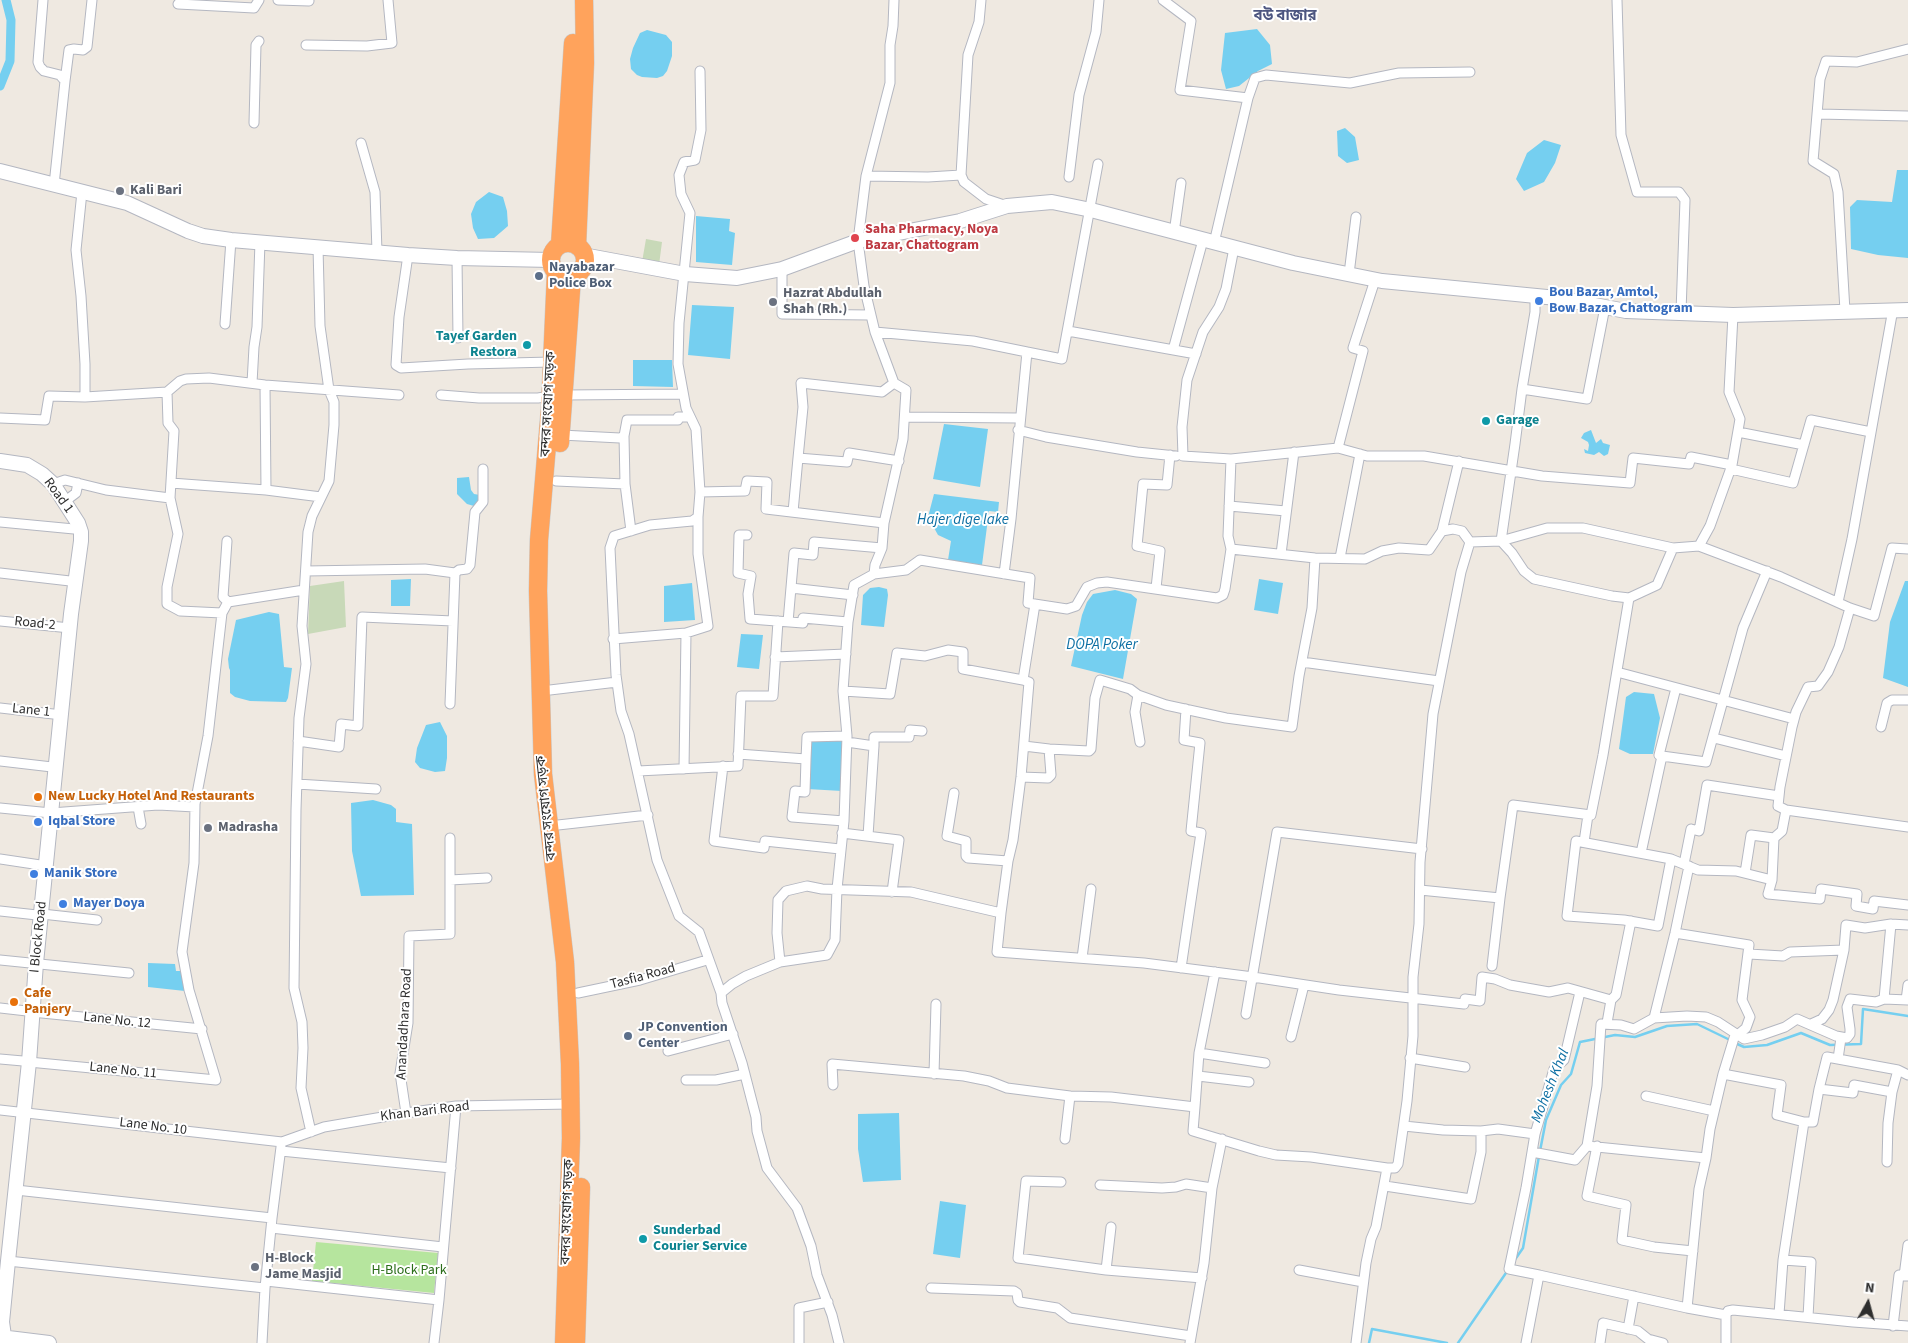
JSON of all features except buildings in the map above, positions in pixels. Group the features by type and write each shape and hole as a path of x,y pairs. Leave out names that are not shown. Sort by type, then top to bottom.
{"highway":[{"path":"574,249 553,252 560,270 577,274 583,266 574,249 573,56 575,0"},
{"path":"574,249 585,63 584,0"},
{"name":"বন্দর সংযোগ সড়ক","path":"560,270 552,362 561,435 547,541 546,568 551,754 578,993 581,1180 576,1343"},
{"name":"বন্দর সংযোগ সড়ক","path":"560,270 557,395 548,448 538,568 541,743 565,962 571,1104 564,1343"}],"street":[{"path":"43,0 38,62 44,71 60,75 65,81"},
{"path":"54,184 69,50 83,50 87,47 92,0"},
{"path":"178,4 254,8 259,0"},
{"path":"278,0 309,1"},
{"path":"306,45 367,46 392,43 388,0"},
{"path":"874,574 875,565 882,548 884,523 904,439 906,390 894,383 875,332 864,286 858,241 866,176 890,83 890,45 894,26 894,0"},
{"path":"981,0 979,22 968,55 961,175 964,182 986,199 1007,206"},
{"path":"1069,177 1079,95 1096,32 1099,0"},
{"path":"1163,0 1191,21 1180,90 1248,98"},
{"path":"1617,0 1621,135 1637,192 1679,192 1685,200 1681,312"},
{"path":"254,123 256,45 259,42"},
{"path":"1845,311 1838,192 1834,174 1813,161 1820,79 1826,61 1857,62 1908,49"},
{"path":"613,639 686,633 708,626 698,554 700,492 696,429 683,394 678,364 679,323 690,213 681,194 679,175 684,162 695,160 701,130 700,71"},
{"path":"1173,350 1209,242 1254,78 1266,75 1350,83 1399,73 1470,72"},
{"path":"1818,114 1908,116"},
{"path":"361,143 375,192 377,252"},
{"path":"875,332 973,341 1062,359 1098,164"},
{"path":"0,171 132,205 203,236 231,240 456,258 560,270"},
{"path":"866,176 928,177 961,175"},
{"path":"1174,233 1181,183"},
{"path":"82,192 76,250 81,296 85,398"},
{"path":"574,249 685,274 737,278 782,269 858,241 960,221 1007,206 1052,202 1091,210 1293,263 1375,280 1535,296 1626,311 1733,315 1908,310"},
{"path":"1349,274 1356,217"},
{"path":"225,324 231,240"},
{"path":"252,383 257,327 260,242"},
{"path":"311,1132 301,1088 302,1022 294,988 298,741 306,664 302,626 308,532 312,516 329,481 334,425 334,402 329,390 320,326 318,247"},
{"path":"1184,456 1182,427 1187,380 1204,332 1219,307 1226,289 1234,248"},
{"path":"408,255 398,317 396,365 401,368 552,362"},
{"path":"456,258 458,338"},
{"path":"782,269 782,314 870,314"},
{"path":"1338,448 1362,351 1353,348 1375,280"},
{"path":"1501,541 1522,389 1535,312 1535,296"},
{"path":"1522,389 1587,399 1604,307"},
{"path":"1838,602 1852,539 1893,309"},
{"path":"1699,546 1710,526 1731,467 1740,419 1730,392 1733,315"},
{"path":"1068,331 1196,354"},
{"path":"1004,574 1011,519 1026,352"},
{"path":"0,418 45,420 48,396 85,398 168,392 180,381 186,379 209,378 265,385 399,395"},
{"path":"793,512 803,407 801,383 882,392 894,383"},
{"path":"265,385 266,490"},
{"path":"168,392 168,423 174,431 170,498 178,534 167,587 167,604 180,611 222,613"},
{"path":"441,395 479,398 538,398 557,395 683,394"},
{"path":"905,416 1019,418"},
{"path":"631,531 625,484 624,436 627,420 678,420 678,417 690,417"},
{"path":"1018,430 1046,437 1137,452 1170,455 1231,459 1338,448 1367,456 1424,456 1542,476 1630,483 1633,458 1689,464 1691,457 1793,483 1811,420 1871,432"},
{"path":"1738,432 1804,445"},
{"path":"561,435 620,438 624,436"},
{"path":"1280,554 1294,452"},
{"path":"798,458 847,462 849,453 899,461"},
{"path":"1340,558 1360,454"},
{"path":"1156,588 1160,551 1137,546 1143,484 1167,485 1170,455"},
{"path":"721,993 746,976 780,962 827,955 835,940 836,889 844,821 847,739 843,691 848,622 854,585 874,574 906,570 920,560 1030,578 1028,603 1067,609 1076,606 1087,587 1096,583 1107,582 1217,598 1222,595 1225,589 1231,549 1228,536 1231,459"},
{"name":"Road 1","path":"0,461 27,465 42,474 53,484 64,502 76,529"},
{"path":"1231,549 1315,558 1365,559 1382,551 1399,548 1429,550 1442,531 1459,461"},
{"path":"0,468 27,471 36,478 50,491 76,529"},
{"path":"306,571 425,569 455,573 470,565 475,512 483,502 483,469"},
{"path":"53,484 65,480 106,490 170,498"},
{"path":"556,481 625,484"},
{"path":"700,492 745,491 746,481 767,482 766,509 884,523"},
{"path":"64,502 76,493 78,483"},
{"path":"171,483 266,490 321,497"},
{"path":"1229,506 1286,511"},
{"path":"698,517 692,521 650,525 614,536 610,548 613,639 621,711 638,771 657,860 679,916 699,932 721,993 745,1074 756,1117 757,1132 767,1168 797,1208 811,1246 817,1274 828,1302 839,1343"},
{"path":"0,522 76,529"},
{"path":"1470,542 1501,541 1547,528 1583,528 1673,548 1699,546 1766,571 1850,608 1874,616 1892,548 1908,549"},
{"name":"I Block Road","path":"68,627 70,581 76,529"},
{"name":"I Block Road","path":"0,1283 21,1112 76,529"},
{"path":"1442,531 1453,529 1462,531 1470,542"},
{"path":"747,535 739,535 738,574 751,576 748,594 750,619 802,623 803,618 848,622"},
{"path":"227,541 224,597 228,602"},
{"path":"1501,541 1524,571 1534,579 1629,598 1657,585 1673,548"},
{"path":"788,622 794,553 813,555 814,542 882,548"},
{"path":"1215,972 1199,1052 1193,1131 1276,1155 1311,1157 1395,1168 1398,1164 1404,1126 1414,1021 1413,978 1419,924 1430,738 1439,681 1461,572 1470,542"},
{"path":"1024,746 1089,751 1091,749 1095,698 1100,680 1130,689 1138,695 1166,705 1186,710 1226,718 1292,727 1312,608 1315,558"},
{"path":"1662,756 1706,762 1743,628 1766,571"},
{"path":"0,573 70,581"},
{"path":"450,704 455,573"},
{"path":"791,588 853,595"},
{"path":"228,602 304,590"},
{"path":"1584,842 1588,815 1591,815 1629,598"},
{"path":"202,1029 189,990 182,952 194,862 195,808 208,736 222,613 228,602"},
{"path":"1022,680 1035,604"},
{"path":"1850,608 1839,647 1828,672 1818,686 1808,687 1794,719 1778,806 1786,810 1908,827"},
{"path":"298,741 339,747 341,724 358,726 362,617 453,622"},
{"name":"Road-2","path":"0,620 68,627"},
{"path":"638,771 738,766 741,696 773,696 778,621"},
{"path":"684,769 686,633"},
{"path":"843,691 890,694 897,653 925,656 948,650 962,652 963,669 1028,682 1021,777 997,952 1144,963 1464,1004 1465,999 1480,1001 1482,977 1495,979 1510,985 1549,992 1568,988 1612,1000"},
{"path":"775,657 846,654"},
{"path":"1302,662 1439,681"},
{"path":"1617,672 1794,719"},
{"path":"550,690 617,682"},
{"path":"1641,853 1662,756 1660,755 1676,688"},
{"path":"1138,695 1135,712 1140,742"},
{"path":"1881,727 1887,704 1892,700 1908,700"},
{"name":"Lane 1","path":"0,708 60,714"},
{"path":"1181,968 1200,833 1191,831 1200,743 1184,740 1186,710"},
{"name":"I Block Road","path":"49,813 52,767 60,714"},
{"path":"868,836 874,736 909,737 910,730 922,731"},
{"path":"844,821 792,817 795,791 805,792 807,737 847,739 874,746"},
{"path":"1714,738 1786,756"},
{"path":"1021,777 1048,778 1050,775 1049,749"},
{"path":"738,754 806,759"},
{"path":"0,761 52,767"},
{"path":"722,766 714,841 764,848 765,841 840,849"},
{"path":"297,784 376,789"},
{"path":"1654,1018 1675,933 1691,829 1699,831 1707,785 1779,796"},
{"path":"954,793 947,836 966,841 968,858 1008,861"},
{"path":"0,808 49,813 158,805 195,808"},
{"path":"1492,966 1513,805 1588,815"},
{"path":"138,807 140,824"},
{"path":"1786,810 1782,831 1774,838 1772,880 1768,894 1820,899 1821,889 1857,894 1856,906 1872,909 1874,901 1908,905"},
{"path":"558,826 648,816"},
{"path":"1246,1014 1277,832 1422,849"},
{"path":"842,834 899,840 892,892"},
{"path":"1745,873 1752,835 1774,838"},
{"path":"450,838 450,880 487,878"},
{"path":"1671,859 1658,926 1631,921 1567,916 1576,841 1671,859 1698,870 1736,871 1772,880"},
{"path":"0,859 44,866"},
{"name":"Anandadhara Road","path":"406,1113 400,1073 408,1024 409,936 450,934 450,880"},
{"path":"780,962 777,926 778,900 791,888 807,886 822,889 911,892 1001,913"},
{"path":"1082,958 1091,889"},
{"path":"1420,890 1500,898"},
{"path":"0,911 97,920"},
{"path":"1607,1023 1612,1000 1616,995 1631,921"},
{"path":"1884,999 1891,924"},
{"path":"1811,1024 1822,1019 1834,1000 1844,950 1846,925 1866,928 1891,924 1908,925"},
{"path":"1675,933 1749,945 1742,1000 1750,1016 1746,1028 1736,1035 1723,1074 1714,1111 1699,1190 1687,1308"},
{"path":"1749,954 1783,956 1790,952 1844,950"},
{"path":"0,960 129,973"},
{"name":"Tasfia Road","path":"578,993 640,980 708,960"},
{"path":"1291,1037 1304,985"},
{"path":"1532,1152 1575,1160 1587,1146 1597,1086 1602,1024 1607,1023 1634,1029 1654,1018 1706,1017 1718,1022 1744,1039 1785,1027 1797,1019 1841,1038 1847,1038 1850,1034 1847,1007 1850,999 1876,1002 1884,999 1907,1000 1908,985"},
{"path":"1580,992 1564,1060 1554,1069 1535,1134 1509,1269 1726,1315"},
{"path":"934,1074 936,1004"},
{"name":"Lane No. 12","path":"0,1008 202,1029"},
{"name":"Lane No. 11","path":"0,1059 216,1080 202,1029"},
{"path":"668,1051 733,1034"},
{"path":"1838,1058 1841,1038"},
{"path":"1199,1052 1265,1063"},
{"path":"1723,1074 1780,1085 1778,1116 1804,1122 1813,1122 1827,1057 1898,1070 1908,1075"},
{"path":"1410,1058 1465,1067"},
{"path":"833,1085 832,1064 964,1076 989,1081 1007,1088 1070,1096 1111,1097 1195,1107"},
{"path":"1887,1162 1888,1123 1892,1092 1898,1070"},
{"path":"686,1080 716,1080 745,1074"},
{"path":"1198,1076 1249,1082"},
{"path":"1819,1089 1853,1093 1854,1086 1892,1092"},
{"path":"1065,1139 1070,1096"},
{"path":"1646,1096 1714,1111"},
{"name":"Khan Bari Road","path":"281,1146 324,1127 406,1113 456,1106 571,1104"},
{"path":"434,1343 456,1106"},
{"name":"Lane No. 10","path":"0,1110 451,1168"},
{"name":"I Block Road","path":"3,1340 2,1322 16,1190 21,1112"},
{"path":"1779,1314 1783,1260 1804,1122"},
{"path":"1404,1126 1443,1130 1481,1131 1498,1129 1535,1134"},
{"path":"1385,1186 1471,1199 1481,1152 1481,1131"},
{"path":"931,1288 1014,1291 1017,1293 1020,1302 1057,1308 1070,1318 1190,1339 1202,1278 1212,1188 1222,1139"},
{"path":"262,1343 271,1228 281,1146"},
{"path":"1587,1146 1706,1158"},
{"path":"1597,1146 1587,1196 1626,1205 1622,1240 1654,1247 1694,1251"},
{"path":"1356,1343 1363,1282 1371,1239 1376,1227 1385,1186 1387,1168"},
{"path":"1061,1182 1026,1181 1018,1258 1106,1270 1202,1278"},
{"path":"1100,1185 1162,1188 1186,1184 1212,1188"},
{"path":"16,1190 272,1218"},
{"path":"1106,1270 1111,1227"},
{"path":"271,1228 443,1247"},
{"path":"1894,1326 1899,1275 1906,1276 1908,1245"},
{"path":"1783,1260 1811,1262 1808,1317"},
{"path":"8,1261 439,1300"},
{"path":"1299,1270 1363,1282"},
{"path":"1526,1343 1539,1275"},
{"path":"1628,1329 1634,1296"},
{"path":"799,1343 800,1308 828,1302"},
{"path":"1726,1343 1726,1315 1728,1311 1733,1310 1908,1326"},
{"path":"1600,1343 1602,1323 1638,1331 1648,1339 1662,1343"},
{"path":"3,1340 49,1343"}],"green space":[{"path":"646,239 662,242 659,265 642,262"},
{"path":"344,581 346,627 308,634 310,586"},
{"name":"H-Block Park","path":"316,1242 438,1253 434,1293 312,1281"}],"water":[{"path":"1257,29 1270,45 1272,64 1258,71 1239,86 1226,89 1221,70 1225,33"},
{"path":"647,30 666,35 672,42 672,56 667,71 663,76 657,78 642,77 631,69 630,59 633,48 640,33"},
{"path":"1345,128 1355,137 1359,160 1347,163 1338,156 1337,131"},
{"path":"1544,140 1561,145 1555,163 1544,182 1524,191 1516,179 1527,153"},
{"path":"1897,170 1908,170 1908,258 1878,255 1851,249 1850,207 1857,200 1892,202"},
{"path":"489,192 503,197 507,211 508,226 494,238 478,239 473,228 471,214 476,202"},
{"path":"696,216 730,219 729,231 735,233 732,265 696,262"},
{"path":"692,305 734,307 730,359 688,355"},
{"path":"633,360 672,360 673,387 633,386"},
{"name":"Hajer dige lake","path":"944,424 988,429 980,487 933,479"},
{"path":"1591,430 1596,443 1601,439 1603,443 1610,445 1608,454 1604,456 1599,452 1594,455 1585,453 1584,449 1588,451 1589,445 1588,442 1581,438 1584,433"},
{"path":"469,477 471,490 474,494 480,495 479,505 467,504 457,494 457,478"},
{"name":"Hajer dige lake","path":"934,494 999,502 998,512 989,511 982,565 948,560 951,541 938,535 928,517"},
{"path":"411,579 410,606 391,606 391,580"},
{"path":"1259,579 1283,583 1278,614 1254,610"},
{"path":"1905,581 1908,581 1908,687 1883,678 1890,622"},
{"path":"692,583 695,620 664,622 664,586"},
{"path":"879,587 887,589 888,595 884,627 861,625 863,595 870,588"},
{"name":"DOPA Poker","path":"1115,590 1131,594 1137,599 1123,679 1071,666 1082,615 1087,602 1093,594"},
{"path":"269,612 279,614 284,667 292,668 286,702 250,701 235,697 230,693 228,659 236,620"},
{"path":"741,634 763,635 759,669 737,667"},
{"path":"1634,692 1654,694 1660,718 1653,754 1630,754 1619,749 1626,697"},
{"path":"440,722 447,736 447,758 445,771 435,772 420,768 415,762 417,748 426,725"},
{"path":"809,739 844,739 842,791 807,789"},
{"path":"373,800 391,805 396,809 396,822 412,824 414,895 361,896 352,851 351,803"},
{"path":"148,963 175,964 176,971 181,971 185,991 148,987"},
{"path":"899,1113 901,1180 863,1182 858,1149 858,1114"},
{"path":"940,1201 966,1205 960,1258 933,1254"}],"waterway":[{"path":"0,86 10,61 11,20 6,0"},
{"name":"Mohesh Khal","path":"1735,1043 1744,1047 1767,1045 1801,1033 1830,1045 1861,1044 1863,1009 1908,1016"},
{"name":"Mohesh Khal","path":"1540,1151 1546,1120 1561,1085 1571,1074 1580,1042 1615,1035 1635,1037 1667,1026 1697,1024 1730,1040"},
{"name":"Mohesh Khal","path":"1514,1261 1523,1248 1539,1156"},
{"name":"Mohesh Khal","path":"1458,1343 1508,1270"},
{"name":"Mohesh Khal","path":"1369,1343 1372,1329 1447,1343"}],"place":[{"name":"Kali Bari","path":"120,191"},
{"name":"Saha Pharmacy, Noya Bazar, Chattogram","path":"855,238"},
{"name":"Nayabazar Police Box","path":"539,276"},
{"name":"Bou Bazar, Amtol, Bow Bazar, Chattogram","path":"1539,301"},
{"name":"Hazrat Abdullah Shah (Rh.)","path":"773,302"},
{"name":"Tayef Garden Restora","path":"527,345"},
{"name":"Garage","path":"1486,421"},
{"name":"New Lucky Hotel And Restaurants","path":"38,797"},
{"name":"Iqbal Store","path":"38,822"},
{"name":"Madrasha","path":"208,828"},
{"name":"Manik Store","path":"34,874"},
{"name":"Mayer Doya","path":"63,904"},
{"name":"Cafe Panjery","path":"14,1002"},
{"name":"JP Convention Center","path":"628,1036"},
{"name":"Sunderbad Courier Service","path":"643,1239"},
{"name":"H-Block Jame Masjid","path":"255,1267"}],"district":[{"name":"বউ বাজার","path":"1285,17"}]}
